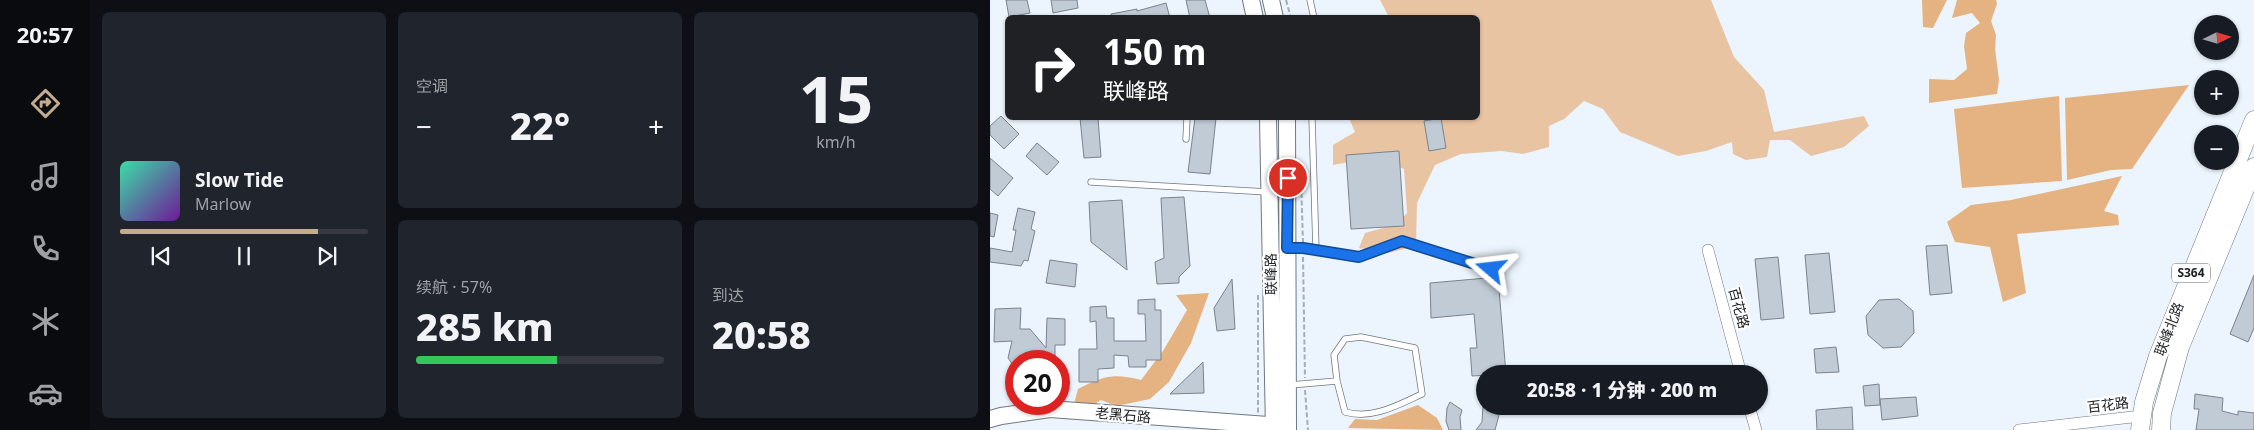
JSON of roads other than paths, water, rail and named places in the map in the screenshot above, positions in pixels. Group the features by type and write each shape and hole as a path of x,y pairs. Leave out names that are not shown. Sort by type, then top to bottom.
{"main road":[{"path":"1251,0 1254,15"},
{"path":"1271,0 1274,15"},
{"name":"联峰路","path":"1268,120 1271,193 1270,249 1281,428"},
{"name":"联峰路","path":"1281,428 1288,386 1295,248 1288,120"},
{"name":"联峰北路","path":"2140,423 2158,356 2254,120"},
{"name":"联峰北路","path":"2161,430 2162,413 2180,347 2254,167"},
{"name":"老黑石路","path":"990,419 1050,409 1281,428"}],"street":[{"name":"百花路","path":"1708,250 1739,365"},
{"path":"1752,415 1756,430"},
{"name":"百花路","path":"2020,430 2140,423"}],"lane":[{"path":"1310,0 1313,15"},
{"path":"1186,140 1187,120"},
{"path":"1312,120 1316,250"},
{"path":"1091,182 1271,193"},
{"path":"1270,249 1295,248 1359,257 1402,241 1491,269"},
{"path":"1361,337 1415,348 1422,394 1390,409 1358,416 1345,412 1337,381 1334,355 1345,339 1361,337"},
{"path":"1288,386 1337,381"}]}
